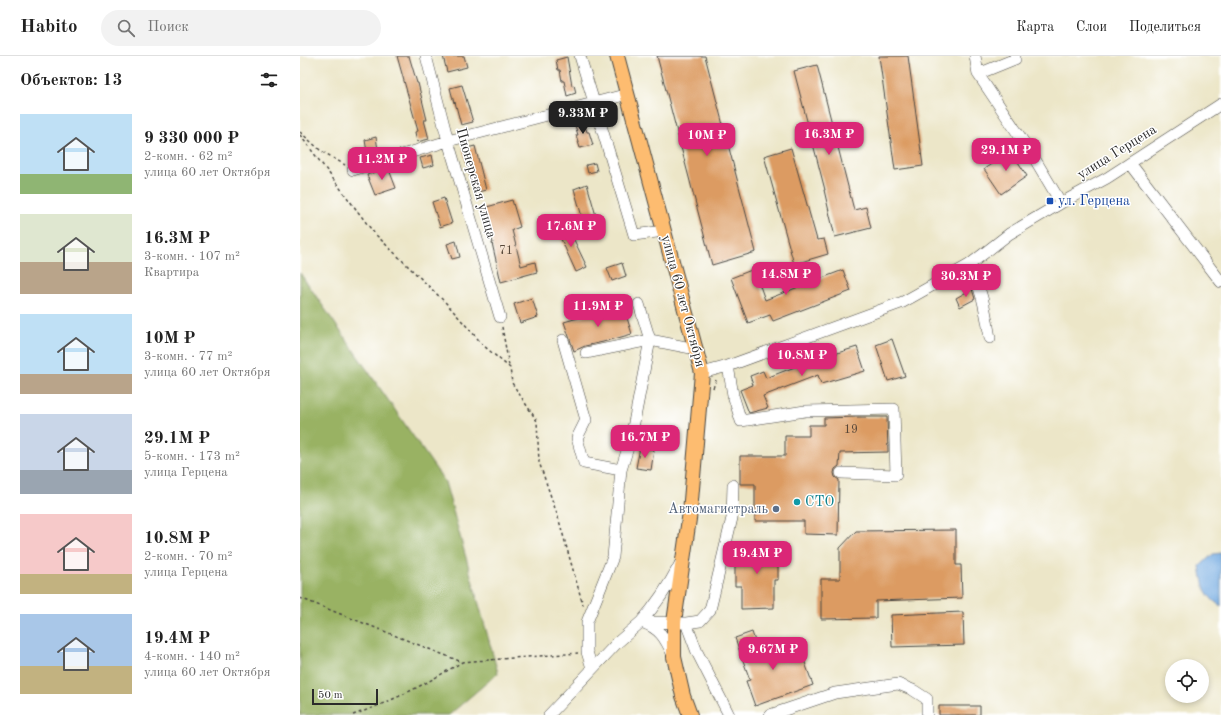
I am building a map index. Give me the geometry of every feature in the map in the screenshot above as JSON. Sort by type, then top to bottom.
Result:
[{"type":"main road","name":"улица 60 лет Октября","points":[[617,56],[702,373],[690,512],[683,558],[680,622],[674,657],[683,696],[690,715]]},
{"type":"street","name":"Пионерская улица","points":[[426,56],[448,141],[500,317]]},
{"type":"street","points":[[580,56],[634,235],[664,231]]},
{"type":"street","points":[[975,56],[978,74],[1034,156],[1061,203]]},
{"type":"street","points":[[978,74],[1015,59],[1015,56]]},
{"type":"street","points":[[353,170],[448,141],[628,94]]},
{"type":"street","name":"улица Герцена","points":[[702,373],[728,370],[903,302],[969,266],[1009,234],[1107,178],[1221,104]]},
{"type":"street","points":[[1130,163],[1221,282]]},
{"type":"street","points":[[969,266],[978,281],[983,296],[990,338]]},
{"type":"street","points":[[592,668],[587,652],[587,622],[613,557],[621,470],[631,438],[650,340],[639,304]]},
{"type":"street","points":[[563,340],[586,420],[577,438],[584,463],[621,470]]},
{"type":"street","points":[[586,354],[650,340],[696,349]]},
{"type":"street","points":[[728,370],[733,395],[741,422],[804,411],[894,409],[896,475],[841,473]]},
{"type":"street","points":[[641,622],[700,621],[710,610],[732,518],[733,485]]},
{"type":"street","points":[[549,715],[592,668],[656,606],[668,588],[683,558]]},
{"type":"street","points":[[641,622],[650,625],[659,631],[667,642],[674,657]]},
{"type":"street","points":[[680,622],[729,715]]},
{"type":"street","points":[[770,715],[835,693],[898,684],[913,690],[927,699],[927,715]]},
{"type":"path","points":[[300,134],[320,150],[353,170]]},
{"type":"path","points":[[300,134],[374,233],[446,302],[484,346],[510,368]]},
{"type":"path","points":[[500,317],[512,383],[537,421],[540,462],[558,517],[587,622]]},
{"type":"path","points":[[712,391],[716,378],[728,370]]},
{"type":"path","points":[[300,598],[462,662],[587,652]]},
{"type":"path","points":[[353,715],[384,704],[438,677],[462,662]]},
{"type":"green space","points":[[300,273],[445,482],[498,673],[449,715],[300,715]]},
{"type":"water","points":[[1221,553],[1221,606],[1211,598],[1205,589],[1200,566],[1213,554]]},
{"type":"building","points":[[397,56],[409,56],[418,83],[427,120],[424,120],[429,139],[417,142],[415,132],[418,131]]},
{"type":"building","points":[[443,56],[464,56],[467,67],[447,72]]},
{"type":"building","points":[[657,56],[705,56],[756,252],[712,265]]},
{"type":"building","points":[[879,56],[908,56],[923,166],[895,170]]},
{"type":"building","points":[[567,57],[572,86],[574,85],[576,93],[567,96],[564,81],[562,81],[556,60]]},
{"type":"building","points":[[817,65],[854,210],[866,207],[871,228],[835,237],[825,190],[794,71]]},
{"type":"building","points":[[462,85],[473,122],[461,125],[450,88]]},
{"type":"building","points":[[583,119],[593,145],[580,148],[574,122]]},
{"type":"building","points":[[376,137],[378,150],[367,152],[365,140]]},
{"type":"building","points":[[475,146],[486,190],[474,193],[463,149]]},
{"type":"building","points":[[791,148],[817,240],[824,239],[828,254],[794,264],[764,156]]},
{"type":"building","points":[[1011,151],[1027,176],[1001,194],[984,169]]},
{"type":"building","points":[[432,155],[434,165],[423,168],[420,158]]},
{"type":"building","points":[[595,163],[597,171],[588,173],[586,165]]},
{"type":"building","points":[[388,167],[396,188],[375,195],[367,175]]},
{"type":"building","points":[[587,184],[600,230],[587,234],[574,189]]},
{"type":"building","points":[[444,198],[452,223],[440,227],[432,202]]},
{"type":"building","points":[[512,200],[520,227],[512,230],[521,266],[535,262],[537,272],[501,282],[493,243],[483,208]]},
{"type":"building","points":[[566,223],[587,267],[576,272],[556,228]]},
{"type":"building","points":[[456,241],[460,257],[452,259],[447,244]]},
{"type":"building","points":[[622,263],[626,276],[612,281],[607,268]]},
{"type":"building","points":[[754,269],[765,300],[843,270],[851,291],[773,321],[770,315],[748,323],[731,278]]},
{"type":"building","points":[[972,289],[975,299],[960,307],[956,298]]},
{"type":"building","points":[[532,298],[538,317],[520,323],[514,304]]},
{"type":"building","points":[[623,305],[632,334],[585,346],[574,351],[564,322]]},
{"type":"building","points":[[892,339],[905,376],[888,381],[876,345]]},
{"type":"building","points":[[857,347],[865,371],[821,384],[818,375],[763,396],[768,408],[749,413],[740,390],[753,385],[750,376],[763,371],[766,378],[808,362]]},
{"type":"building","name":"СТО","points":[[887,417],[888,452],[840,453],[839,466],[835,469],[834,473],[835,477],[839,480],[838,535],[804,534],[804,521],[755,521],[755,484],[740,484],[740,456],[785,456],[785,436],[809,436],[809,425],[824,425],[824,418]]},
{"type":"building","points":[[640,447],[654,450],[651,470],[636,468]]},
{"type":"building","points":[[956,530],[956,565],[961,565],[962,598],[876,601],[876,618],[821,619],[821,579],[840,579],[840,548],[856,531]]},
{"type":"building","points":[[739,543],[778,544],[778,580],[774,580],[774,608],[741,609],[741,586],[735,586],[735,561],[739,561]]},
{"type":"building","points":[[963,612],[964,645],[892,647],[891,615]]},
{"type":"building","points":[[752,632],[761,660],[799,646],[813,685],[755,706],[746,681],[750,680],[735,638]]},
{"type":"building","points":[[939,706],[980,706],[980,715],[939,715]]},
{"type":"place","name":"ул. Герцена","points":[[1050,201]]},
{"type":"place","name":"СТО","points":[[797,502]]},
{"type":"place","name":"Автомагистраль","points":[[776,509]]}]
